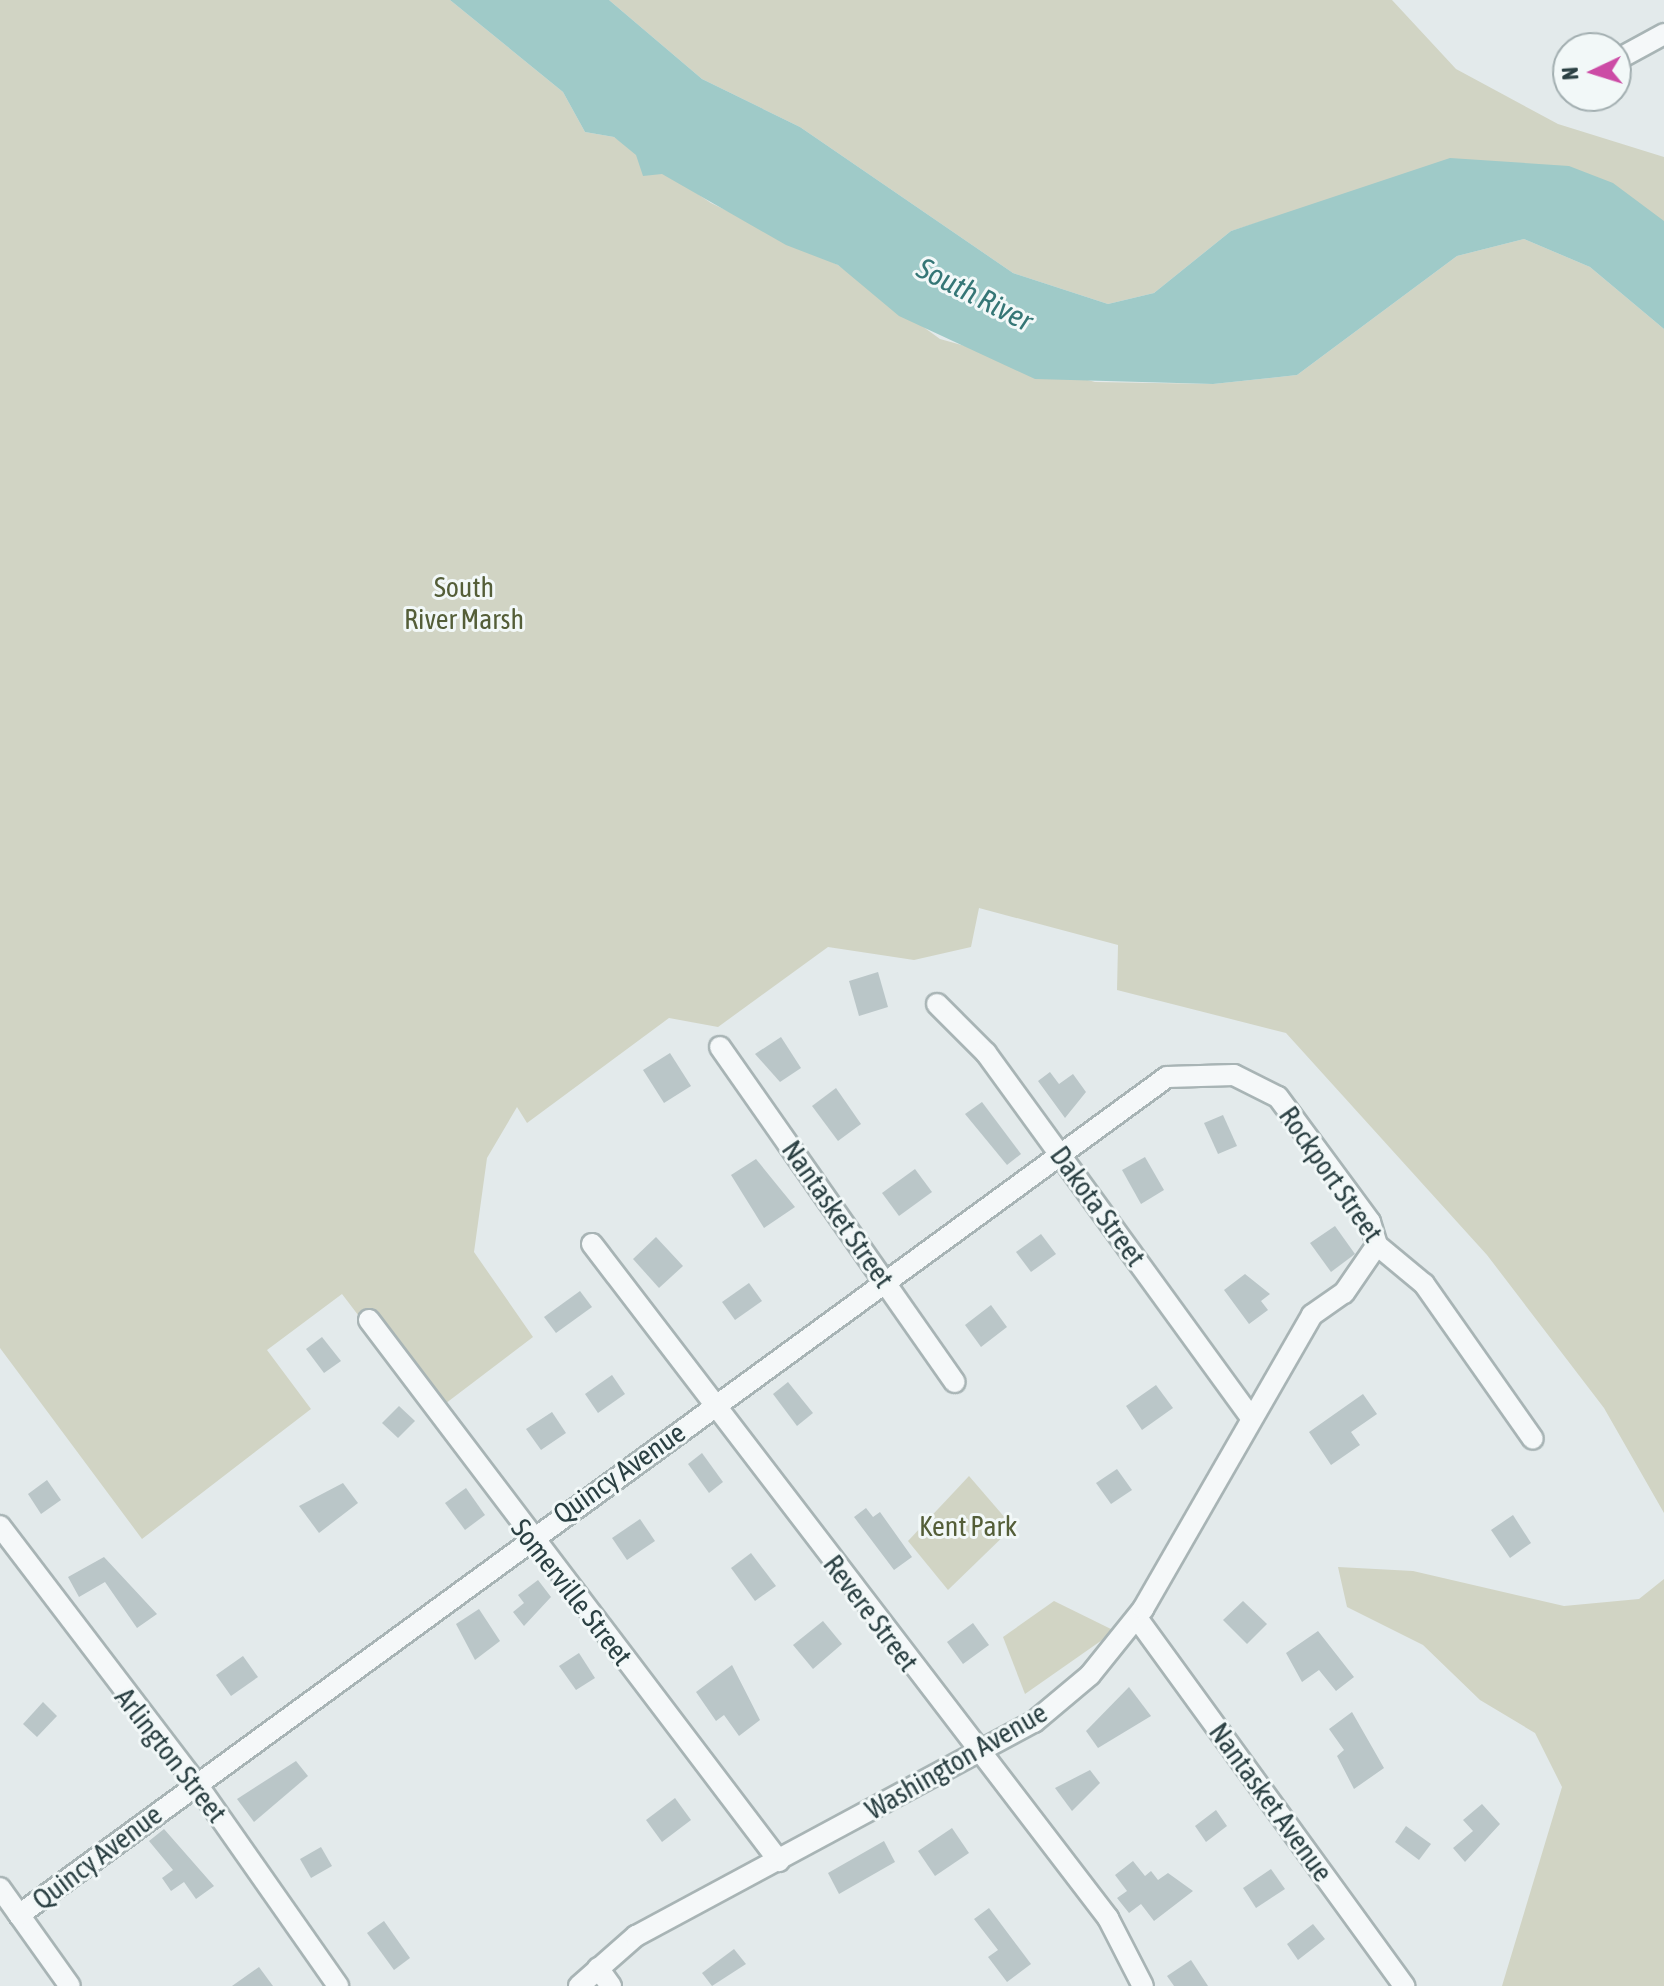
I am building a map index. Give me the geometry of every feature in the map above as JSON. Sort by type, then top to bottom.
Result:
[{"type":"street","points":[[1632,52],[1664,34]]},
{"type":"street","name":"Dakota Street","points":[[937,1004],[986,1053],[1249,1415]]},
{"type":"street","name":"Nantasket Street","points":[[720,1047],[955,1382]]},
{"type":"street","name":"Quincy Avenue","points":[[19,1915],[529,1537],[717,1405],[1167,1077],[1236,1076]]},
{"type":"street","name":"Rockport Street","points":[[1236,1076],[1291,1112],[1370,1222],[1377,1245],[1424,1284],[1533,1439]]},
{"type":"street","name":"Revere Street","points":[[592,1244],[1108,1918],[1143,1986]]},
{"type":"street","name":"Washington Avenue","points":[[579,1986],[636,1936],[978,1752],[1059,1703],[1137,1618],[1249,1415],[1312,1315],[1344,1293],[1377,1245]]},
{"type":"street","name":"Somerville Street","points":[[369,1320],[529,1537],[714,1766],[779,1861]]},
{"type":"street","name":"Arlington Street","points":[[0,1526],[196,1783],[338,1986]]},
{"type":"street","name":"Nantasket Avenue","points":[[1137,1618],[1404,1986]]},
{"type":"street","points":[[0,1888],[70,1986]]},
{"type":"street","points":[[598,1968],[611,1986]]},
{"type":"green space","name":"South River Marsh","points":[[0,0],[450,0],[563,92],[585,132],[614,137],[711,203],[838,265],[940,339],[1095,382],[1213,384],[1297,375],[1457,256],[1524,239],[1590,267],[1664,329],[1664,1513],[1604,1408],[1487,1255],[1286,1033],[1117,990],[1118,945],[979,908],[971,947],[914,960],[828,947],[718,1027],[669,1018],[527,1123],[517,1107],[487,1158],[474,1252],[533,1337],[433,1413],[342,1294],[267,1350],[311,1409],[142,1539],[0,1348]]},
{"type":"green space","points":[[609,0],[1392,0],[1456,69],[1558,124],[1664,157],[1664,221],[1281,215],[1231,231],[1154,293],[1108,304],[1013,273],[800,127],[702,79]]},
{"type":"green space","name":"Kent Park","points":[[969,1476],[1013,1527],[948,1590],[908,1541]]},
{"type":"green space","points":[[1338,1567],[1413,1571],[1564,1606],[1639,1599],[1664,1579],[1664,1986],[1502,1986],[1562,1787],[1535,1733],[1480,1700],[1423,1645],[1347,1607]]},
{"type":"green space","name":"Kent Park","points":[[1054,1601],[1115,1631],[1025,1694],[1003,1637]]},
{"type":"water","name":"South River","points":[[450,0],[609,0],[702,79],[800,127],[1013,273],[1108,304],[1154,293],[1231,231],[1450,158],[1569,166],[1613,183],[1664,221],[1664,329],[1590,267],[1524,239],[1457,256],[1297,375],[1213,384],[1035,379],[899,316],[838,265],[786,245],[662,174],[643,176],[636,155],[614,137],[585,132],[563,92]]},
{"type":"building","points":[[878,972],[888,1007],[859,1016],[849,981]]},
{"type":"building","points":[[781,1037],[801,1068],[780,1082],[755,1054]]},
{"type":"building","points":[[670,1053],[691,1086],[664,1103],[643,1070]]},
{"type":"building","points":[[1050,1072],[1059,1084],[1073,1074],[1086,1092],[1065,1118],[1038,1081]]},
{"type":"building","points":[[836,1088],[861,1124],[838,1141],[812,1106]]},
{"type":"building","points":[[982,1102],[1021,1154],[1007,1165],[965,1114]]},
{"type":"building","points":[[1223,1115],[1237,1146],[1218,1154],[1204,1123]]},
{"type":"building","points":[[1145,1157],[1164,1190],[1141,1204],[1122,1170]]},
{"type":"building","points":[[756,1159],[795,1207],[764,1228],[731,1175]]},
{"type":"building","points":[[915,1169],[932,1192],[899,1216],[882,1193]]},
{"type":"building","points":[[1335,1226],[1355,1254],[1331,1272],[1310,1243]]},
{"type":"building","points":[[1041,1234],[1056,1254],[1031,1272],[1016,1252]]},
{"type":"building","points":[[656,1237],[683,1266],[659,1288],[633,1259]]},
{"type":"building","points":[[1245,1274],[1270,1294],[1261,1301],[1268,1310],[1249,1324],[1224,1290]]},
{"type":"building","points":[[749,1283],[762,1301],[735,1320],[722,1302]]},
{"type":"building","points":[[580,1291],[592,1307],[556,1333],[544,1317]]},
{"type":"building","points":[[991,1305],[1007,1327],[981,1347],[965,1325]]},
{"type":"building","points":[[322,1337],[341,1361],[324,1373],[306,1349]]},
{"type":"building","points":[[612,1375],[625,1394],[598,1413],[585,1394]]},
{"type":"building","points":[[788,1382],[813,1413],[797,1426],[773,1394]]},
{"type":"building","points":[[1156,1385],[1173,1408],[1142,1430],[1126,1406]]},
{"type":"building","points":[[1363,1394],[1377,1414],[1351,1432],[1360,1445],[1331,1465],[1309,1432]]},
{"type":"building","points":[[399,1406],[415,1421],[398,1438],[382,1423]]},
{"type":"building","points":[[552,1412],[566,1433],[541,1450],[526,1429]]},
{"type":"building","points":[[702,1453],[723,1482],[709,1493],[688,1464]]},
{"type":"building","points":[[1117,1469],[1132,1490],[1111,1504],[1096,1483]]},
{"type":"building","points":[[47,1480],[61,1500],[41,1514],[28,1494]]},
{"type":"building","points":[[343,1483],[358,1503],[319,1533],[299,1506]]},
{"type":"building","points":[[466,1488],[485,1515],[465,1530],[445,1503]]},
{"type":"building","points":[[866,1508],[873,1517],[880,1512],[912,1557],[894,1570],[854,1517]]},
{"type":"building","points":[[1513,1515],[1531,1543],[1510,1558],[1491,1530]]},
{"type":"building","points":[[640,1519],[655,1541],[627,1560],[612,1538]]},
{"type":"building","points":[[751,1553],[776,1586],[755,1601],[731,1568]]},
{"type":"building","points":[[104,1557],[157,1614],[137,1628],[105,1582],[79,1597],[68,1577]]},
{"type":"building","points":[[538,1580],[551,1597],[524,1626],[513,1612],[524,1603],[518,1595]]},
{"type":"building","points":[[1243,1601],[1267,1624],[1247,1644],[1223,1620]]},
{"type":"building","points":[[479,1609],[500,1641],[475,1660],[456,1624]]},
{"type":"building","points":[[823,1621],[842,1644],[813,1669],[793,1645]]},
{"type":"building","points":[[973,1623],[989,1645],[963,1664],[947,1642]]},
{"type":"building","points":[[1318,1631],[1354,1677],[1336,1691],[1319,1670],[1302,1682],[1286,1653]]},
{"type":"building","points":[[579,1653],[595,1678],[576,1690],[559,1666]]},
{"type":"building","points":[[243,1656],[258,1677],[231,1696],[216,1675]]},
{"type":"building","points":[[732,1665],[760,1720],[739,1736],[724,1715],[716,1721],[696,1692]]},
{"type":"building","points":[[1129,1687],[1151,1716],[1098,1748],[1086,1731]]},
{"type":"building","points":[[43,1702],[57,1716],[37,1737],[23,1724]]},
{"type":"building","points":[[1352,1712],[1384,1768],[1354,1789],[1337,1756],[1344,1750],[1329,1729]]},
{"type":"building","points":[[296,1761],[308,1776],[254,1822],[237,1799]]},
{"type":"building","points":[[1090,1770],[1100,1783],[1072,1811],[1055,1788]]},
{"type":"building","points":[[675,1798],[691,1820],[662,1842],[646,1820]]},
{"type":"building","points":[[1482,1804],[1500,1824],[1465,1862],[1453,1848],[1473,1831],[1463,1820]]},
{"type":"building","points":[[1216,1810],[1227,1826],[1206,1842],[1195,1826]]},
{"type":"building","points":[[1406,1826],[1431,1844],[1419,1860],[1395,1842]]},
{"type":"building","points":[[952,1828],[969,1853],[935,1876],[918,1851]]},
{"type":"building","points":[[164,1829],[214,1886],[196,1899],[184,1882],[171,1891],[162,1878],[173,1870],[149,1841]]},
{"type":"building","points":[[884,1841],[895,1862],[839,1894],[828,1873]]},
{"type":"building","points":[[321,1847],[332,1866],[311,1878],[300,1859]]},
{"type":"building","points":[[1133,1861],[1145,1876],[1151,1871],[1158,1880],[1168,1873],[1193,1891],[1154,1921],[1141,1904],[1129,1913],[1117,1898],[1127,1891],[1115,1875]]},
{"type":"building","points":[[1271,1869],[1285,1889],[1256,1908],[1243,1888]]},
{"type":"building","points":[[989,1908],[1031,1964],[1007,1982],[988,1957],[998,1950],[974,1919]]},
{"type":"building","points":[[384,1921],[410,1958],[394,1970],[367,1933]]},
{"type":"building","points":[[1313,1924],[1325,1939],[1298,1960],[1287,1944]]},
{"type":"building","points":[[734,1949],[746,1964],[712,1986],[702,1973]]},
{"type":"building","points":[[1191,1960],[1208,1986],[1174,1986],[1167,1976]]},
{"type":"building","points":[[259,1967],[273,1986],[232,1986]]}]
